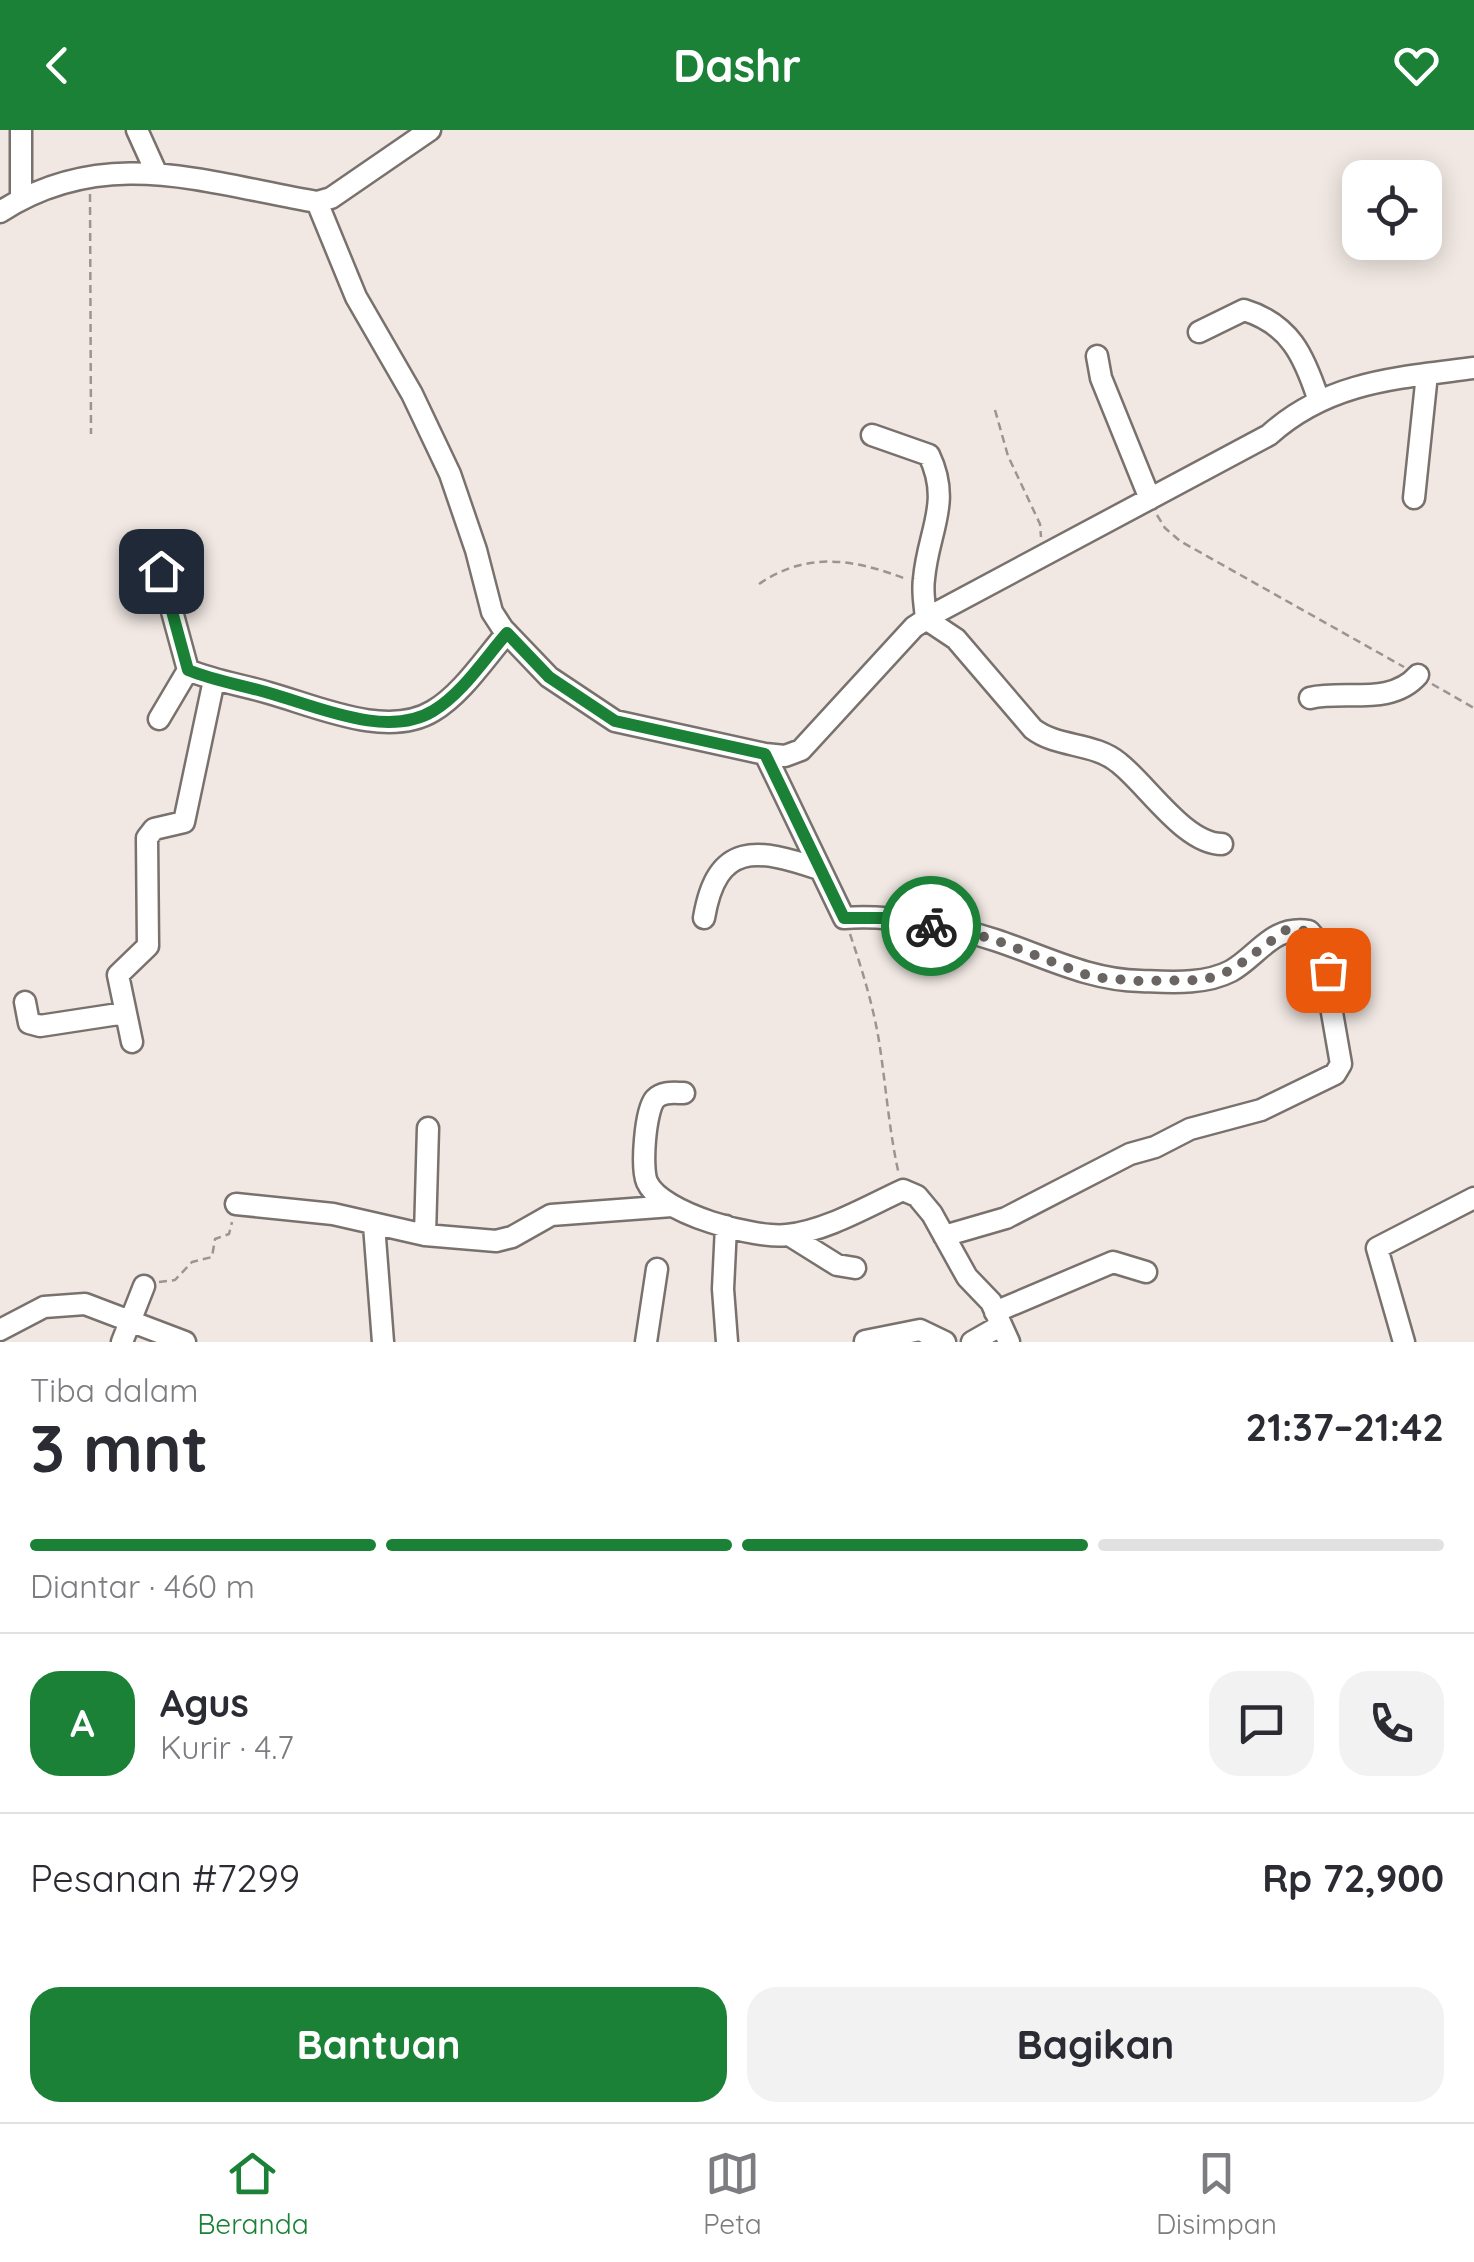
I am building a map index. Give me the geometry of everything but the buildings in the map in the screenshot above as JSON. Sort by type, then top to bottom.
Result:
[{"type":"street","points":[[20,130],[21,198]]},
{"type":"street","points":[[137,130],[156,172]]},
{"type":"street","points":[[0,212],[21,198],[90,177],[156,172],[317,202],[331,198],[430,130]]},
{"type":"street","points":[[317,202],[356,298],[412,394],[450,474],[492,612],[507,633],[549,677],[615,721],[765,754],[785,756],[801,750],[914,627],[926,619],[1269,435],[1318,398],[1474,368]]},
{"type":"street","points":[[1199,332],[1244,310],[1261,315],[1286,331],[1304,356],[1318,398]]},
{"type":"street","points":[[1097,356],[1101,378],[1150,499]]},
{"type":"street","points":[[1414,498],[1428,374]]},
{"type":"street","points":[[872,435],[929,454],[933,464],[940,511],[928,555],[926,619]]},
{"type":"street","points":[[159,719],[188,670],[161,571]]},
{"type":"street","points":[[926,619],[956,639],[1043,737],[1081,744],[1117,761],[1199,838],[1222,844]]},
{"type":"street","points":[[188,670],[347,715],[388,722],[416,720],[436,710],[507,633]]},
{"type":"street","points":[[1310,698],[1327,694],[1368,696],[1408,686],[1418,675]]},
{"type":"street","points":[[132,1042],[118,975],[148,946],[148,838],[154,828],[184,822],[214,680]]},
{"type":"street","points":[[765,754],[844,918],[885,918],[990,938],[1092,977],[1139,981],[1204,980],[1232,970],[1286,930],[1309,931],[1320,944],[1341,1064],[1335,1074],[1279,1103],[1190,1129],[1155,1147],[1130,1154],[1006,1218],[944,1236]]},
{"type":"street","points":[[704,918],[715,879],[728,861],[760,854],[818,869]]},
{"type":"street","points":[[24,1002],[30,1023],[40,1026],[125,1014]]},
{"type":"street","points":[[684,1093],[666,1092],[654,1100],[644,1146],[646,1180],[672,1206],[750,1234],[789,1235],[902,1190],[917,1196],[967,1277],[991,1302],[1001,1327]]},
{"type":"street","points":[[426,1235],[428,1128]]},
{"type":"street","points":[[1404,1342],[1377,1248],[1474,1198]]},
{"type":"street","points":[[236,1204],[333,1214],[426,1235],[496,1242],[551,1216],[672,1206]]},
{"type":"street","points":[[374,1225],[383,1342]]},
{"type":"street","points":[[726,1226],[723,1288],[727,1342]]},
{"type":"street","points":[[789,1235],[837,1265],[855,1268]]},
{"type":"street","points":[[972,1342],[1112,1262],[1146,1272]]},
{"type":"street","points":[[646,1342],[657,1269]]},
{"type":"street","points":[[122,1342],[144,1286]]},
{"type":"street","points":[[0,1330],[44,1307],[85,1304],[186,1342]]},
{"type":"street","points":[[865,1341],[920,1330],[945,1342]]},
{"type":"path","points":[[90,177],[91,434]]},
{"type":"path","points":[[996,410],[1008,456],[1040,524],[1044,554]]},
{"type":"path","points":[[1150,499],[1164,528],[1180,541],[1474,708]]},
{"type":"path","points":[[759,584],[794,564],[842,562],[896,575],[924,591]]},
{"type":"path","points":[[844,918],[866,982],[879,1041],[888,1125],[902,1190]]},
{"type":"path","points":[[144,1286],[152,1281],[176,1280],[192,1262],[212,1256],[215,1239],[229,1234],[236,1204]]},
{"type":"way so far","points":[[931,926],[990,938],[1092,977],[1139,981],[1204,980],[1232,970],[1260,946],[1286,930],[1297,929],[1309,931],[1320,944],[1328,970]]},
{"type":"route","points":[[161,571],[188,670],[347,715],[388,722],[416,720],[436,710],[507,633],[549,677],[615,721],[765,754],[844,918],[885,918],[931,926]]}]
